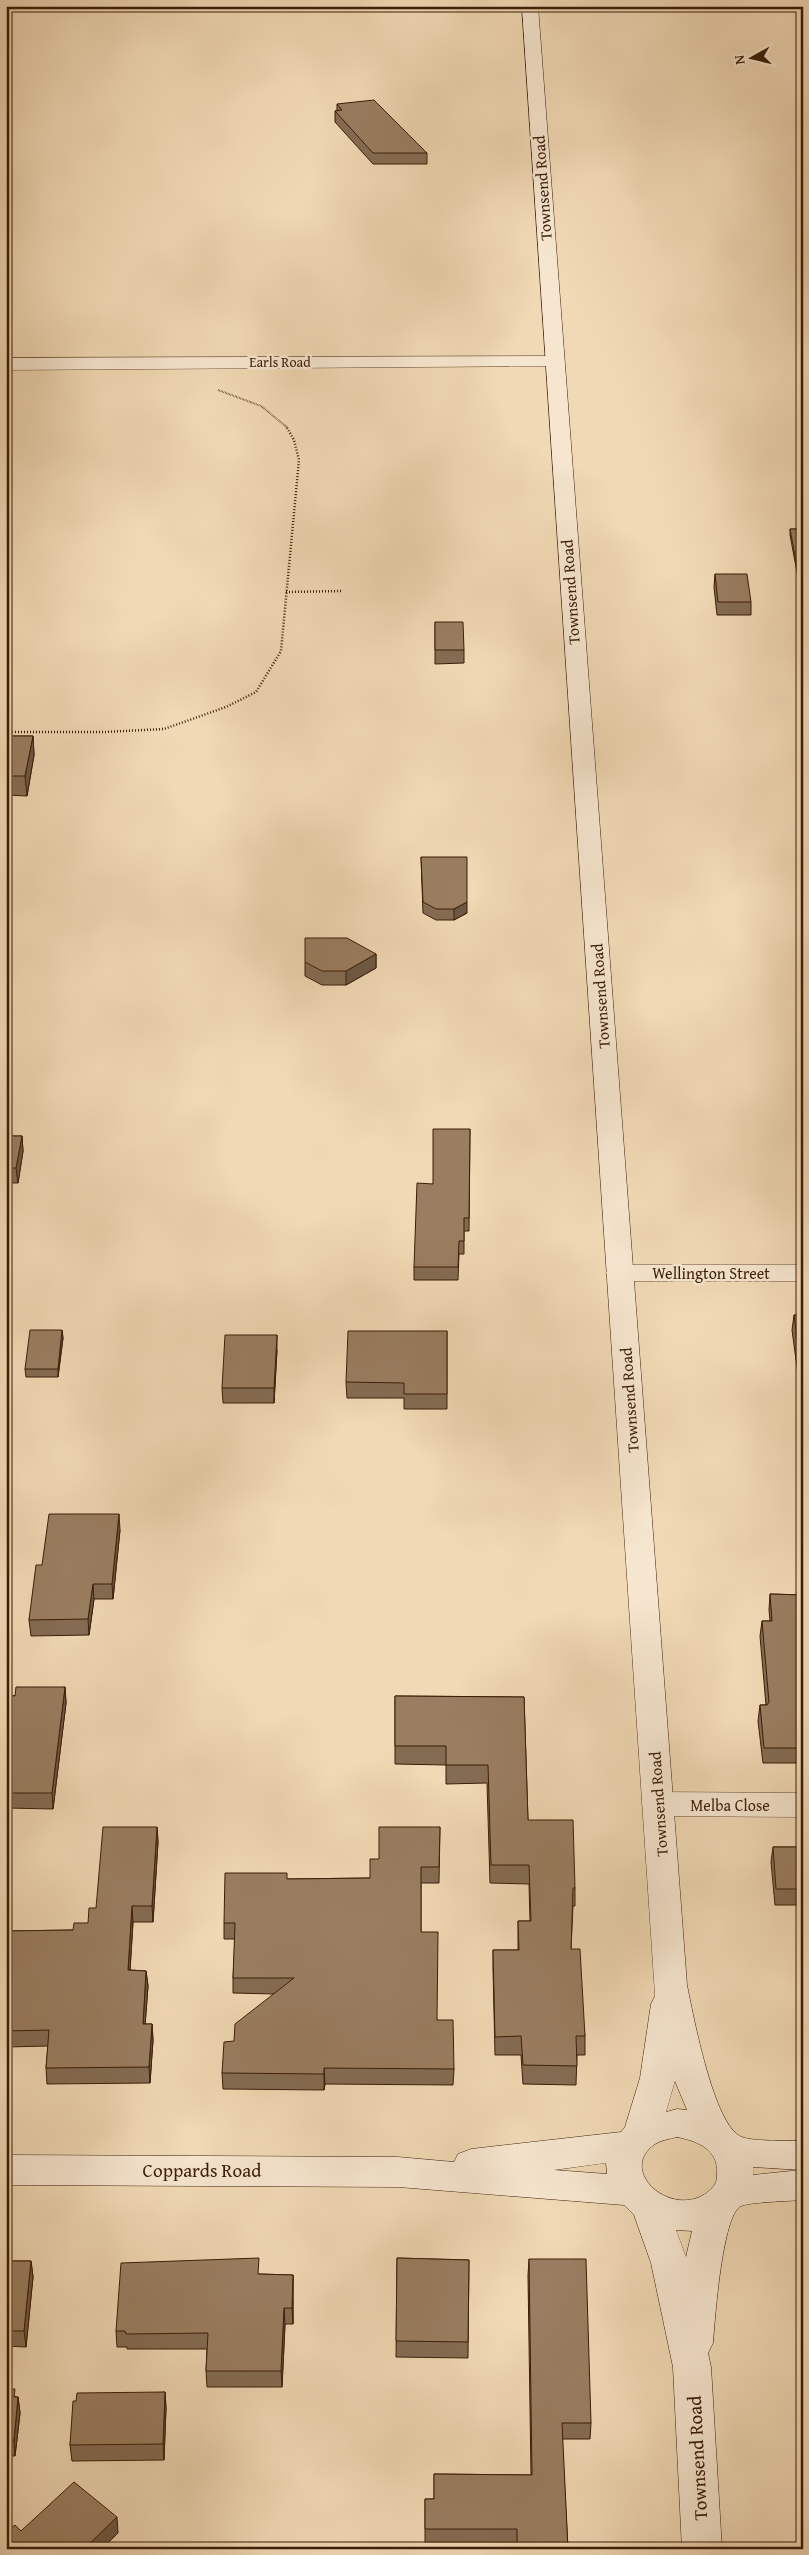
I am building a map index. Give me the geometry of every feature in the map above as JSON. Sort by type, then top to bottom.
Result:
[{"type":"street","name":"Townsend Road","points":[[530,6],[553,362],[670,1985],[688,2070],[722,2142]]},
{"type":"street","name":"Earls Road","points":[[6,364],[553,362]]},
{"type":"street","name":"Wellington Street","points":[[620,1273],[803,1273]]},
{"type":"street","name":"Melba Close","points":[[658,1804],[803,1805]]},
{"type":"street","name":"Townsend Road","points":[[635,2139],[658,2078],[670,1985]]},
{"type":"street","points":[[803,2156],[722,2142],[697,2126],[677,2123],[658,2125],[635,2139],[623,2159],[623,2175],[640,2199],[665,2214],[683,2216],[700,2214],[723,2199],[803,2185]]},
{"type":"street","name":"Coppards Road","points":[[398,2172],[550,2156],[635,2139]]},
{"type":"street","points":[[722,2142],[736,2164],[736,2178],[723,2199]]},
{"type":"street","name":"Coppards Road","points":[[6,2170],[398,2172],[640,2199]]},
{"type":"street","name":"Townsend Road","points":[[640,2199],[670,2263],[692,2367],[702,2549]]},
{"type":"street","name":"Townsend Road","points":[[692,2367],[702,2271],[723,2199]]},
{"type":"path","points":[[6,732],[104,732],[164,729],[226,708],[256,692],[281,651],[299,460],[292,436],[278,418],[255,402],[216,389]]},
{"type":"path","points":[[286,592],[343,591]]},
{"type":"building","points":[[374,100],[427,153],[373,153],[335,111],[342,110],[337,104]]},
{"type":"building","points":[[790,529],[803,529],[803,577],[799,577]]},
{"type":"building","points":[[715,574],[747,574],[751,602],[718,602]]},
{"type":"building","points":[[435,622],[463,622],[464,650],[435,650]]},
{"type":"building","points":[[6,736],[33,736],[25,776],[6,776]]},
{"type":"building","points":[[421,857],[467,857],[467,902],[454,909],[436,909],[423,902]]},
{"type":"building","points":[[305,938],[347,938],[376,954],[346,971],[322,971],[305,962]]},
{"type":"building","points":[[433,1129],[470,1129],[469,1218],[464,1218],[464,1241],[459,1241],[458,1267],[414,1267],[417,1183],[433,1184]]},
{"type":"building","points":[[6,1136],[22,1136],[16,1168],[6,1168]]},
{"type":"building","points":[[794,1315],[803,1315],[803,1387]]},
{"type":"building","points":[[30,1330],[62,1330],[58,1369],[25,1369]]},
{"type":"building","points":[[348,1331],[447,1331],[447,1394],[404,1394],[404,1383],[346,1382]]},
{"type":"building","points":[[225,1335],[277,1335],[274,1388],[222,1388]]},
{"type":"building","points":[[49,1514],[119,1514],[112,1584],[93,1584],[88,1619],[29,1620],[36,1565],[42,1565]]},
{"type":"building","points":[[770,1594],[803,1595],[803,1748],[764,1748],[760,1705],[767,1705],[769,1702],[762,1621],[772,1621]]},
{"type":"building","points":[[16,1687],[65,1687],[52,1793],[6,1793],[6,1695],[15,1696]]},
{"type":"building","points":[[395,1696],[524,1697],[528,1820],[573,1820],[575,1888],[573,1888],[571,1949],[580,1949],[585,2036],[576,2036],[577,2066],[523,2065],[521,2036],[495,2037],[493,1950],[519,1950],[518,1921],[531,1921],[529,1865],[491,1865],[488,1765],[446,1765],[446,1746],[395,1746]]},
{"type":"building","points":[[103,1827],[157,1827],[152,1906],[132,1906],[128,1970],[146,1971],[143,2024],[152,2024],[149,2067],[46,2068],[49,2030],[6,2031],[6,1931],[73,1930],[74,1923],[88,1923],[89,1908],[96,1908]]},
{"type":"building","points":[[379,1827],[440,1827],[439,1867],[421,1867],[421,1932],[438,1932],[437,2020],[453,2020],[454,2069],[324,2068],[324,2074],[222,2073],[224,2042],[234,2041],[235,2024],[294,1978],[233,1978],[235,1923],[224,1923],[225,1873],[287,1873],[287,1879],[370,1878],[370,1859],[379,1859]]},
{"type":"building","points":[[773,1847],[803,1847],[803,1889],[776,1889]]},
{"type":"building","points":[[259,2258],[258,2274],[293,2275],[292,2308],[284,2308],[281,2371],[206,2371],[208,2333],[126,2334],[125,2331],[116,2331],[121,2263]]},
{"type":"building","points":[[397,2258],[469,2260],[468,2342],[396,2341]]},
{"type":"building","points":[[529,2259],[586,2259],[591,2423],[562,2423],[568,2549],[517,2549],[517,2529],[425,2529],[425,2499],[434,2499],[434,2474],[532,2475]]},
{"type":"building","points":[[6,2261],[31,2261],[24,2331],[6,2331]]},
{"type":"building","points":[[6,2389],[15,2389],[14,2397],[18,2397],[14,2440],[6,2440]]},
{"type":"building","points":[[165,2392],[163,2444],[70,2445],[73,2401],[76,2401],[77,2393]]},
{"type":"building","points":[[74,2482],[117,2517],[84,2549],[6,2549],[6,2532],[15,2525],[21,2531]]}]
